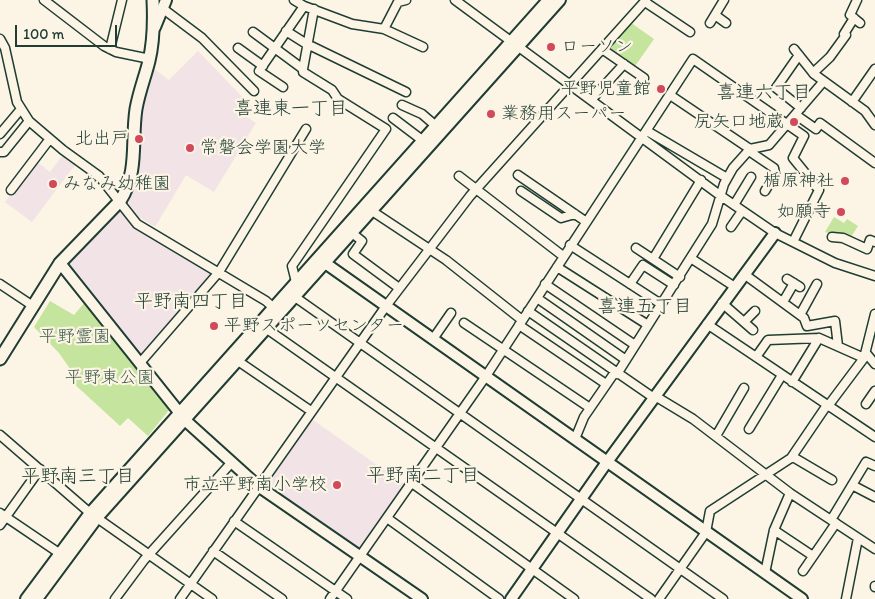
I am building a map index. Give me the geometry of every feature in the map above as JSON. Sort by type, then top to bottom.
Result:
[{"type":"main road","points":[[0,359],[60,263],[120,201],[127,189],[132,175],[136,108],[150,59],[154,28],[153,0]]},
{"type":"street","points":[[44,0],[110,49],[150,59]]},
{"type":"street","points":[[110,49],[122,0]]},
{"type":"street","points":[[294,0],[304,6],[352,24],[384,29],[423,47]]},
{"type":"street","points":[[384,29],[398,2],[406,0]]},
{"type":"street","points":[[182,418],[267,329],[296,282],[379,196],[515,43],[548,0]]},
{"type":"street","points":[[26,599],[59,553],[277,311],[295,297],[372,210],[379,196],[422,140],[515,43],[560,0]]},
{"type":"street","points":[[710,23],[724,0]]},
{"type":"street","points":[[813,73],[830,57],[845,34],[857,21],[850,15],[857,0]]},
{"type":"street","points":[[456,1],[592,99],[645,134],[727,178]]},
{"type":"street","points":[[180,599],[386,306],[430,249],[476,190],[645,1],[690,32]]},
{"type":"street","points":[[154,28],[164,4],[202,38],[254,91]]},
{"type":"street","points":[[282,87],[259,72],[304,6]]},
{"type":"street","points":[[303,69],[314,9]]},
{"type":"street","points":[[715,15],[726,23]]},
{"type":"street","points":[[286,31],[406,92]]},
{"type":"street","points":[[253,32],[303,69],[303,72],[332,90],[338,98],[386,129],[292,266],[296,282]]},
{"type":"street","points":[[0,39],[5,48],[14,93],[21,109],[49,140],[99,176],[137,224],[218,272],[277,311]]},
{"type":"street","points":[[238,48],[263,66]]},
{"type":"street","points":[[602,49],[644,78]]},
{"type":"street","points":[[801,108],[776,88],[796,52],[813,73],[864,111],[875,125]]},
{"type":"street","points":[[330,599],[486,376],[692,59],[772,112],[804,136],[793,158],[819,190],[793,242]]},
{"type":"street","points":[[592,99],[624,64]]},
{"type":"street","points":[[852,102],[875,71]]},
{"type":"street","points":[[575,439],[590,408],[606,384],[626,360],[692,259],[712,224],[727,178],[740,158],[750,150],[769,145],[796,116],[823,82]]},
{"type":"street","points":[[670,95],[774,168],[775,174],[764,191]]},
{"type":"street","points":[[402,105],[422,114],[436,126]]},
{"type":"street","points":[[0,134],[21,109]]},
{"type":"street","points":[[796,116],[816,129],[820,122],[875,163]]},
{"type":"street","points":[[393,118],[422,140]]},
{"type":"street","points":[[0,152],[4,152],[29,120]]},
{"type":"street","points":[[140,363],[218,272],[306,129]]},
{"type":"street","points":[[645,134],[721,196],[775,233],[835,263],[875,276]]},
{"type":"street","points":[[11,190],[49,140]]},
{"type":"street","points":[[518,175],[586,222]]},
{"type":"street","points":[[459,176],[563,256]]},
{"type":"street","points":[[734,205],[751,177]]},
{"type":"street","points":[[654,259],[701,180]]},
{"type":"street","points":[[521,191],[561,218],[574,214]]},
{"type":"street","points":[[372,210],[430,249],[521,323],[606,384]]},
{"type":"street","points":[[731,227],[742,210]]},
{"type":"street","points":[[352,233],[362,241],[353,254],[400,288]]},
{"type":"street","points":[[511,599],[607,462],[775,233]]},
{"type":"street","points":[[832,237],[843,238],[867,249],[870,240],[875,242]]},
{"type":"street","points":[[570,245],[661,304]]},
{"type":"street","points":[[636,248],[680,276]]},
{"type":"street","points":[[692,259],[735,287]]},
{"type":"street","points":[[60,263],[182,418],[258,486],[422,599]]},
{"type":"street","points":[[325,263],[765,573],[795,597]]},
{"type":"street","points":[[630,284],[643,265],[674,285]]},
{"type":"street","points":[[557,267],[648,325]]},
{"type":"street","points":[[744,274],[804,318],[807,326],[835,321],[838,346]]},
{"type":"street","points":[[783,302],[794,283]]},
{"type":"street","points":[[0,284],[33,306]]},
{"type":"street","points":[[545,284],[635,345]]},
{"type":"street","points":[[800,315],[817,284]]},
{"type":"street","points":[[295,297],[722,599]]},
{"type":"street","points":[[537,298],[626,360]]},
{"type":"street","points":[[722,303],[753,330]]},
{"type":"street","points":[[528,311],[614,369],[616,373],[693,419],[790,493],[875,549]]},
{"type":"street","points":[[744,322],[755,311]]},
{"type":"street","points":[[433,339],[452,313]]},
{"type":"street","points":[[659,599],[706,532],[710,511],[767,476],[793,456],[865,355],[875,314]]},
{"type":"street","points":[[464,323],[590,408]]},
{"type":"street","points":[[707,324],[875,437]]},
{"type":"street","points":[[267,329],[651,599]]},
{"type":"street","points":[[756,357],[768,340],[819,338],[865,355],[875,364]]},
{"type":"street","points":[[792,382],[819,338]]},
{"type":"street","points":[[238,361],[311,411]]},
{"type":"street","points":[[749,429],[782,375]]},
{"type":"street","points":[[716,436],[744,388]]},
{"type":"street","points":[[866,404],[875,391]]},
{"type":"street","points":[[0,435],[93,516],[212,599]]},
{"type":"street","points":[[793,456],[832,480]]},
{"type":"street","points":[[114,599],[149,555],[232,462]]},
{"type":"street","points":[[803,571],[834,522],[852,485],[866,462],[875,466]]},
{"type":"street","points":[[0,525],[3,515],[40,469]]},
{"type":"street","points":[[412,483],[574,599]]},
{"type":"street","points":[[852,485],[875,497]]},
{"type":"street","points":[[765,573],[774,530],[790,493]]},
{"type":"street","points":[[3,515],[59,553]]},
{"type":"street","points":[[38,599],[93,516]]},
{"type":"street","points":[[387,518],[499,599]]},
{"type":"street","points":[[234,521],[347,599]]},
{"type":"street","points":[[774,530],[813,556]]},
{"type":"street","points":[[846,599],[858,538]]},
{"type":"street","points":[[213,550],[282,599]]},
{"type":"shaded area","name":"常磐会学園大学","points":[[198,51],[254,109],[246,116],[256,123],[214,192],[186,175],[155,227],[139,217],[128,203],[139,173],[140,112],[153,68],[169,80]]},
{"type":"shaded area","points":[[62,156],[75,165],[32,222],[5,202],[36,161],[50,172]]},
{"type":"shaded area","points":[[118,210],[128,221],[213,274],[142,355],[138,354],[66,264]]},
{"type":"shaded area","name":"市立平野南小学校","points":[[309,420],[313,420],[404,484],[404,488],[360,550],[269,486],[267,480]]},
{"type":"green space","points":[[630,22],[654,39],[633,69],[605,49]]},
{"type":"green space","points":[[834,217],[844,223],[847,219],[858,226],[849,240],[825,232]]},
{"type":"green space","name":"平野東公園","points":[[50,301],[74,315],[85,302],[107,327],[169,410],[148,436],[128,418],[120,426],[71,381],[75,376],[59,353],[34,327]]},
{"type":"place","name":"ローソン","points":[[551,47]]},
{"type":"place","name":"平野児童館","points":[[661,89]]},
{"type":"place","name":"業務用スーパー","points":[[491,114]]},
{"type":"place","name":"尻矢口地蔵","points":[[794,122]]},
{"type":"place","name":"北出戸","points":[[139,139]]},
{"type":"place","name":"常磐会学園大学","points":[[190,148]]},
{"type":"place","name":"楯原神社","points":[[845,181]]},
{"type":"place","name":"みなみ幼稚園","points":[[53,184]]},
{"type":"place","name":"如願寺","points":[[841,212]]},
{"type":"place","name":"平野スポーツセンター","points":[[214,326]]},
{"type":"place","name":"市立平野南小学校","points":[[337,485]]},
{"type":"district","name":"喜連六丁目","points":[[764,93]]},
{"type":"district","name":"喜連東一丁目","points":[[291,109]]},
{"type":"district","name":"平野南四丁目","points":[[191,302]]},
{"type":"district","name":"喜連五丁目","points":[[645,307]]},
{"type":"district","name":"平野南二丁目","points":[[423,476]]},
{"type":"district","name":"平野南三丁目","points":[[78,477]]},
{"type":"park label","name":"平野霊園","points":[[75,337]]}]
